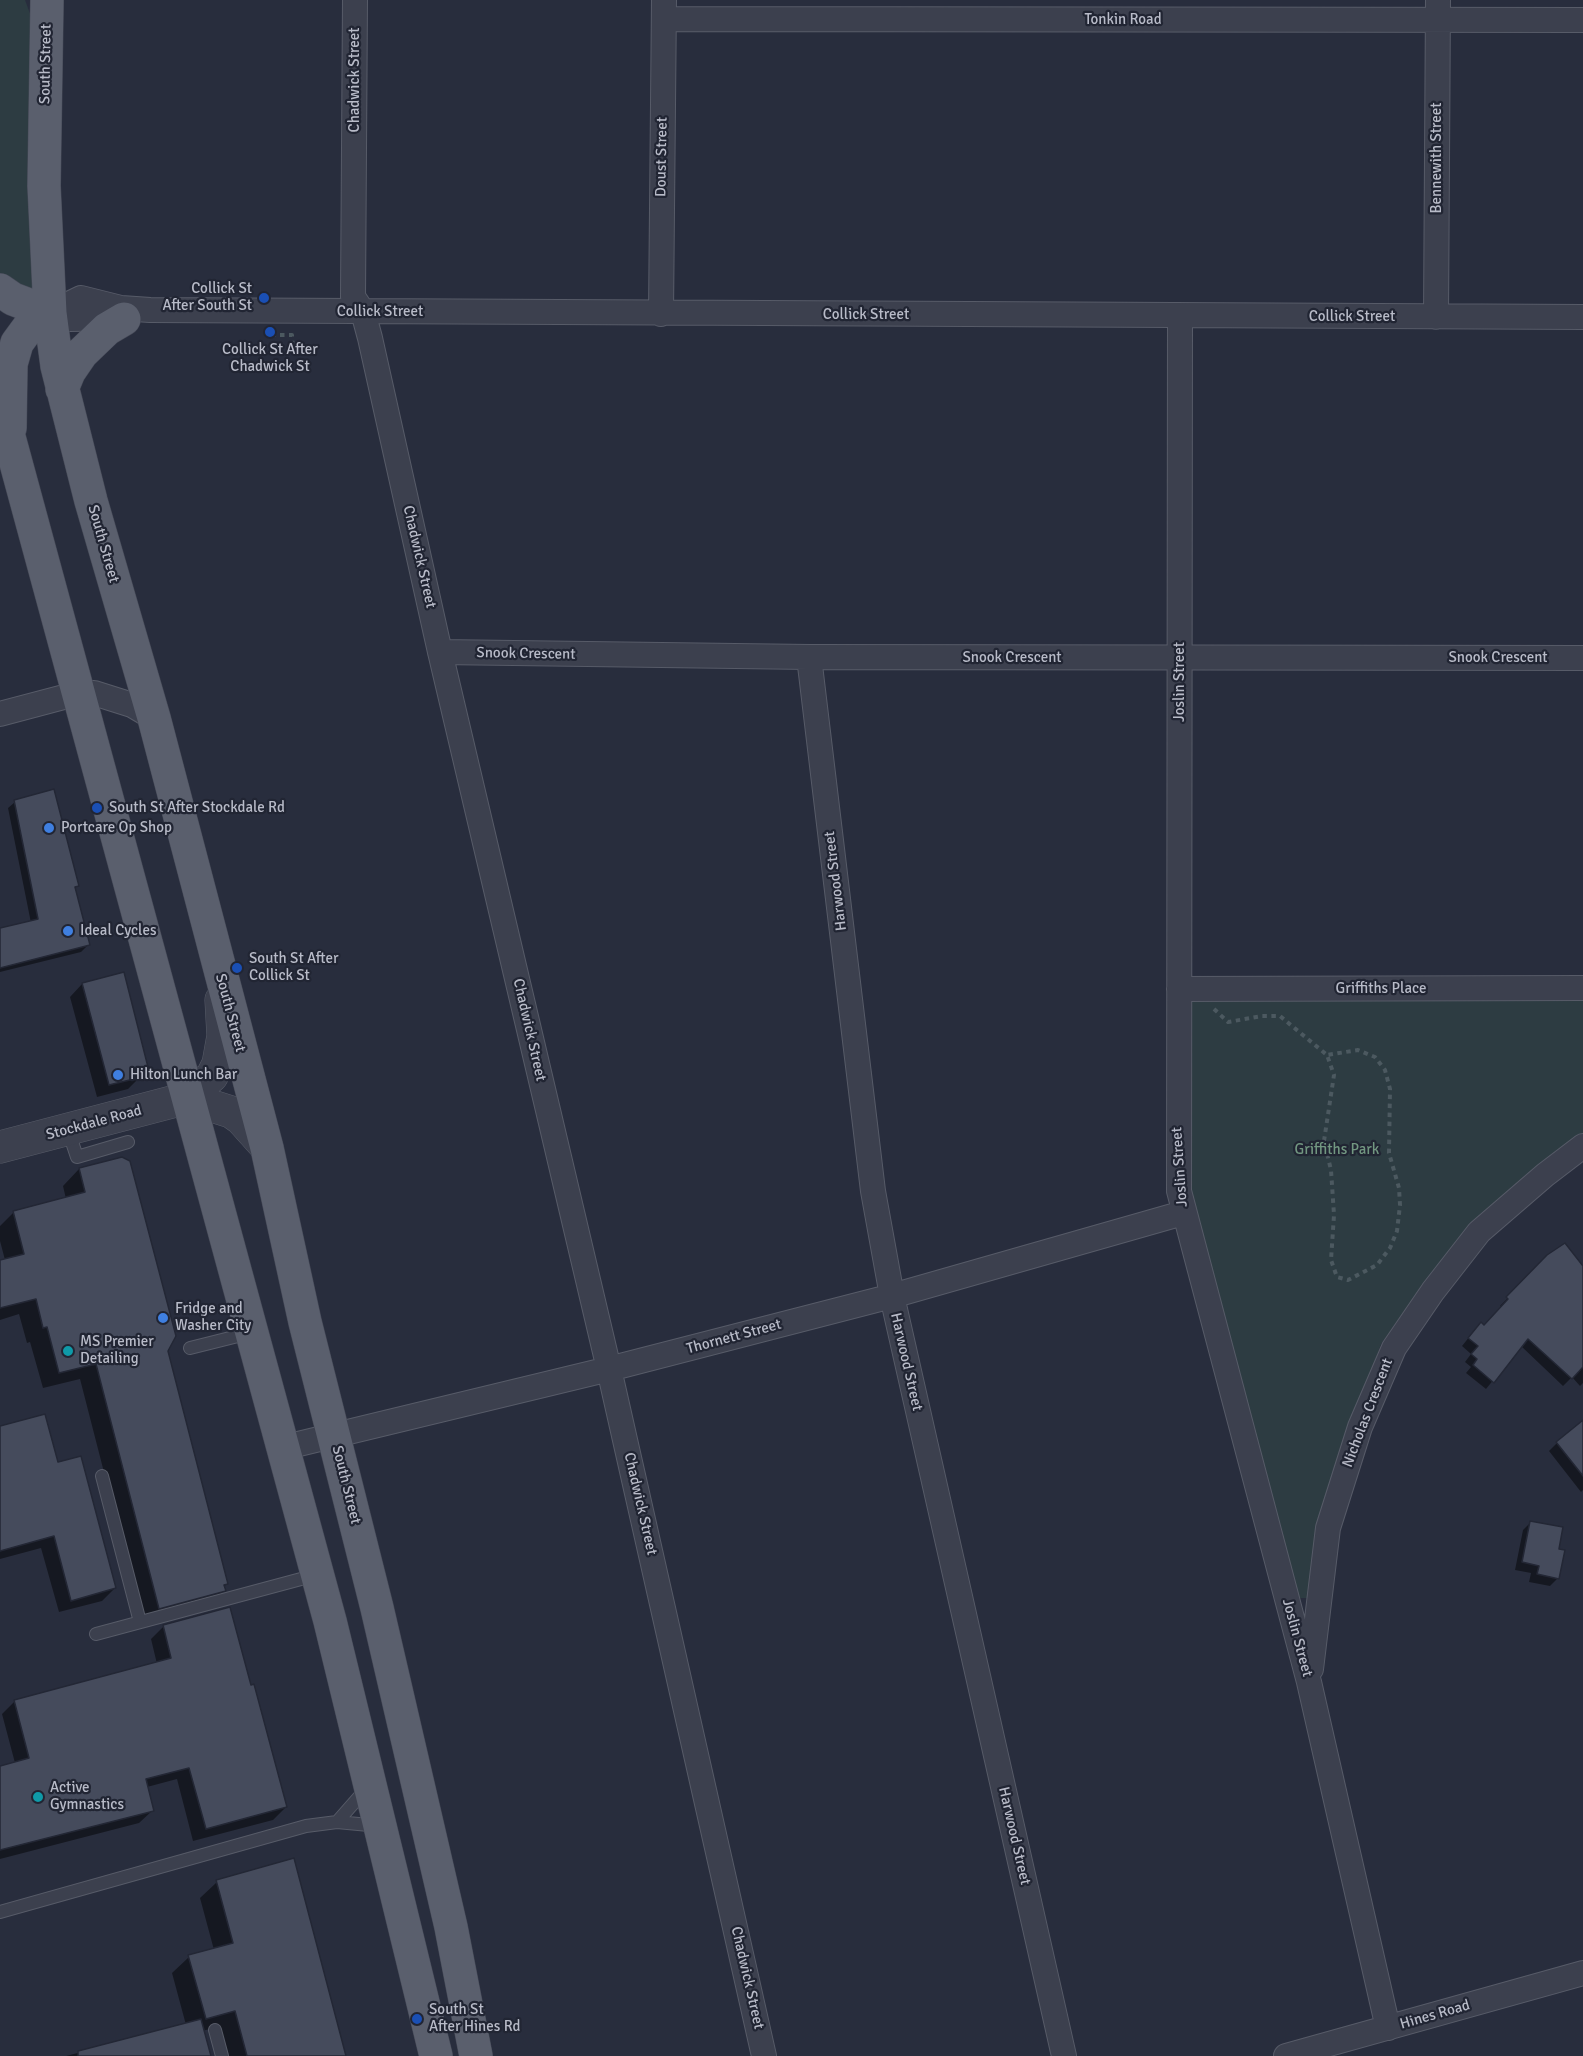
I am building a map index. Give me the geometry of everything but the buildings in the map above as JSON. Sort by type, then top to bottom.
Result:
[{"type":"main road","name":"South Street","points":[[47,0],[44,186],[50,313],[62,389],[91,501],[154,718],[267,1148],[411,1755],[450,1927],[476,2056]]},
{"type":"main road","points":[[0,290],[13,299],[50,313]]},
{"type":"main road","points":[[9,441],[11,364],[17,343],[28,328],[50,313]]},
{"type":"main road","points":[[62,389],[69,372],[89,345],[107,329],[137,315]]},
{"type":"main road","points":[[0,404],[330,1621],[436,2056]]},
{"type":"main road","points":[[330,1621],[350,1611],[376,1608]]},
{"type":"main road","points":[[379,1823],[395,1798],[411,1755]]},
{"type":"street","name":"Chadwick Street","points":[[356,0],[353,297],[363,312],[609,1369],[764,2056]]},
{"type":"street","name":"Tonkin Road","points":[[664,9],[1438,10],[1583,20]]},
{"type":"street","name":"Doust Street","points":[[662,314],[664,9]]},
{"type":"street","name":"Bennewith Street","points":[[1436,317],[1438,10]]},
{"type":"street","name":"Collick Street","points":[[50,313],[70,319],[137,315],[363,312],[1583,317]]},
{"type":"street","name":"Joslin Street","points":[[1180,317],[1178,1173],[1183,1213],[1309,1682],[1388,2028]]},
{"type":"street","name":"Snook Crescent","points":[[441,652],[1180,659],[1583,658]]},
{"type":"street","name":"Harwood Street","points":[[809,657],[873,1191],[892,1296],[1064,2056]]},
{"type":"street","points":[[0,714],[79,693],[111,697],[132,705],[154,718]]},
{"type":"street","name":"Stockdale Road","points":[[0,1147],[187,1098],[212,1076],[221,1053],[220,976]]},
{"type":"street","name":"Griffiths Place","points":[[1179,989],[1583,988]]},
{"type":"street","points":[[187,1098],[231,1112],[241,1119],[267,1148]]},
{"type":"street","name":"Nicholas Crescent","points":[[1309,1682],[1328,1528],[1360,1427],[1394,1348],[1433,1291],[1479,1232],[1545,1175],[1583,1146]]},
{"type":"street","name":"Thornett Street","points":[[282,1448],[609,1369],[892,1296],[1183,1213]]},
{"type":"street","name":"Hines Road","points":[[1286,2056],[1583,1972]]},
{"type":"lane","points":[[68,1130],[77,1157],[128,1142]]},
{"type":"lane","points":[[190,1348],[251,1333]]},
{"type":"lane","points":[[102,1476],[140,1622]]},
{"type":"lane","points":[[96,1634],[317,1575]]},
{"type":"lane","points":[[338,1822],[370,1784]]},
{"type":"lane","points":[[0,1912],[306,1826],[338,1822],[369,1825],[379,1823]]},
{"type":"lane","points":[[215,2030],[222,2056]]},
{"type":"path","points":[[271,335],[292,335],[293,352]]},
{"type":"path","points":[[1206,989],[1210,1004],[1228,1022],[1262,1016],[1280,1016],[1326,1055],[1334,1075],[1324,1141],[1331,1170],[1334,1215],[1331,1260],[1337,1277],[1348,1280],[1377,1265],[1390,1248],[1397,1231],[1400,1205],[1399,1188],[1389,1153],[1390,1089],[1384,1070],[1375,1056],[1358,1050],[1326,1055]]},
{"type":"green space","points":[[0,0],[25,0],[33,22],[36,294],[0,276]]},
{"type":"green space","name":"Griffiths Park","points":[[1188,997],[1583,999],[1583,1136],[1423,1285],[1381,1344],[1317,1530],[1308,1598],[1292,1598],[1191,1215]]},
{"type":"place","name":"Collick St After South St","points":[[264,298]]},
{"type":"place","name":"Collick St After Chadwick St","points":[[270,332]]},
{"type":"place","name":"South St After Stockdale Rd","points":[[97,808]]},
{"type":"place","name":"Portcare Op Shop","points":[[49,828]]},
{"type":"place","name":"Ideal Cycles","points":[[68,931]]},
{"type":"place","name":"South St After Collick St","points":[[237,968]]},
{"type":"place","name":"Hilton Lunch Bar","points":[[118,1075]]},
{"type":"place","name":"Fridge and Washer City","points":[[163,1318]]},
{"type":"place","name":"MS Premier Detailing","points":[[68,1351]]},
{"type":"place","name":"Active Gymnastics","points":[[38,1797]]},
{"type":"place","name":"South St After Hines Rd","points":[[417,2019]]}]
